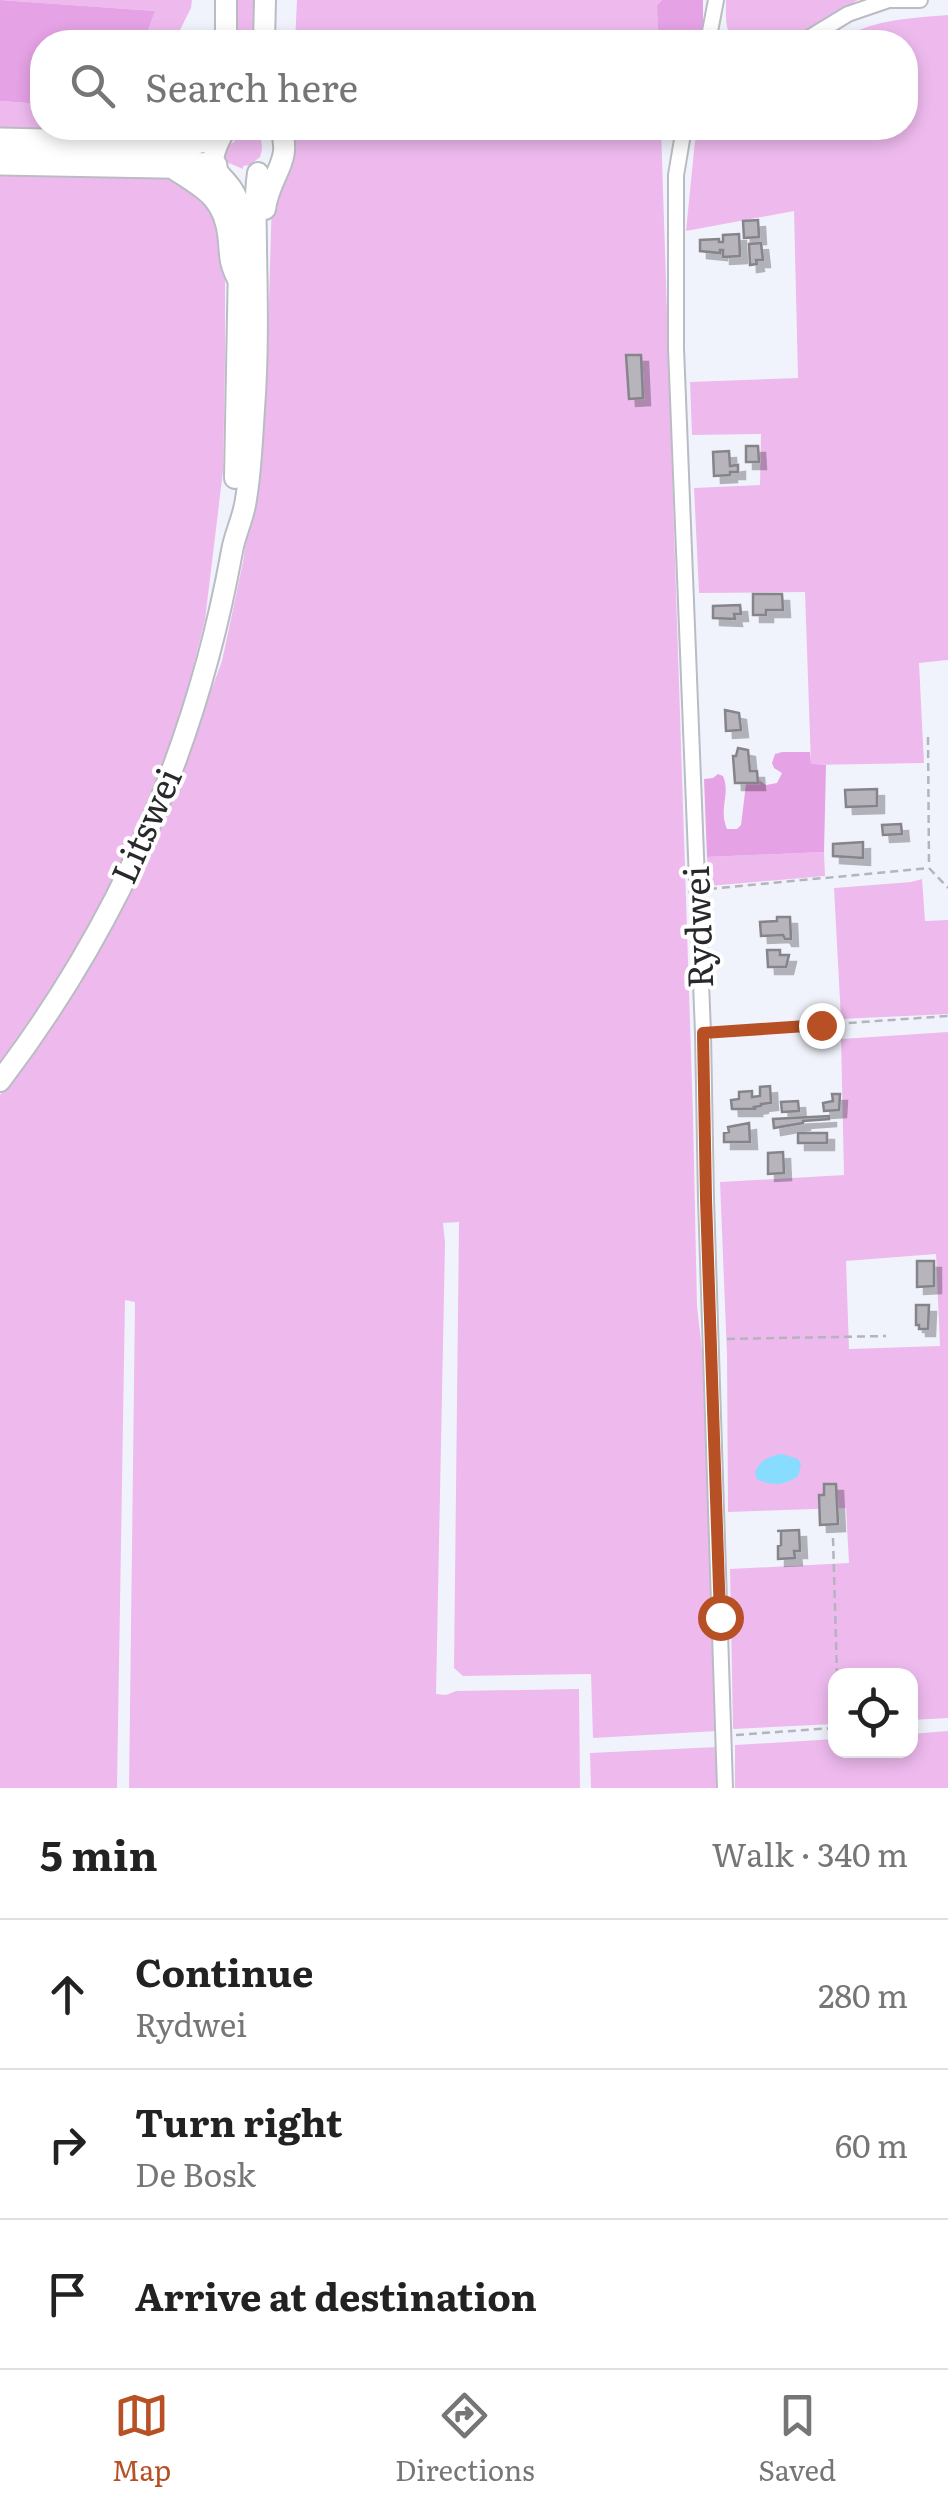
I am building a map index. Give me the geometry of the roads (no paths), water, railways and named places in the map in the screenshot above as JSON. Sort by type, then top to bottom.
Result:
[{"type":"highway","points":[[0,140],[180,145],[192,140]]},
{"type":"highway","points":[[0,162],[214,166]]},
{"type":"highway","points":[[172,165],[206,186],[221,202],[229,223],[232,261],[239,276]]},
{"type":"main road","points":[[226,0],[226,30]]},
{"type":"main road","points":[[264,30],[265,2]]},
{"type":"main road","points":[[216,140],[214,166],[236,177],[258,173]]},
{"type":"main road","name":"Litswei","points":[[0,1081],[91,945],[145,838],[190,722],[217,630],[233,545],[246,502],[254,406],[258,173],[269,162],[273,140]]},
{"type":"main road","points":[[256,244],[270,186],[285,152],[285,140]]},
{"type":"main road","name":"Litswei","points":[[214,166],[240,208],[233,545]]},
{"type":"street","points":[[710,30],[716,0]]},
{"type":"street","points":[[822,30],[848,14],[889,0],[920,0]]},
{"type":"street","name":"Rydwei","points":[[682,140],[676,175],[676,348],[703,1033],[725,1788]]},
{"type":"water","points":[[782,1454],[798,1459],[798,1476],[778,1484],[757,1479],[755,1473],[762,1462]]}]
